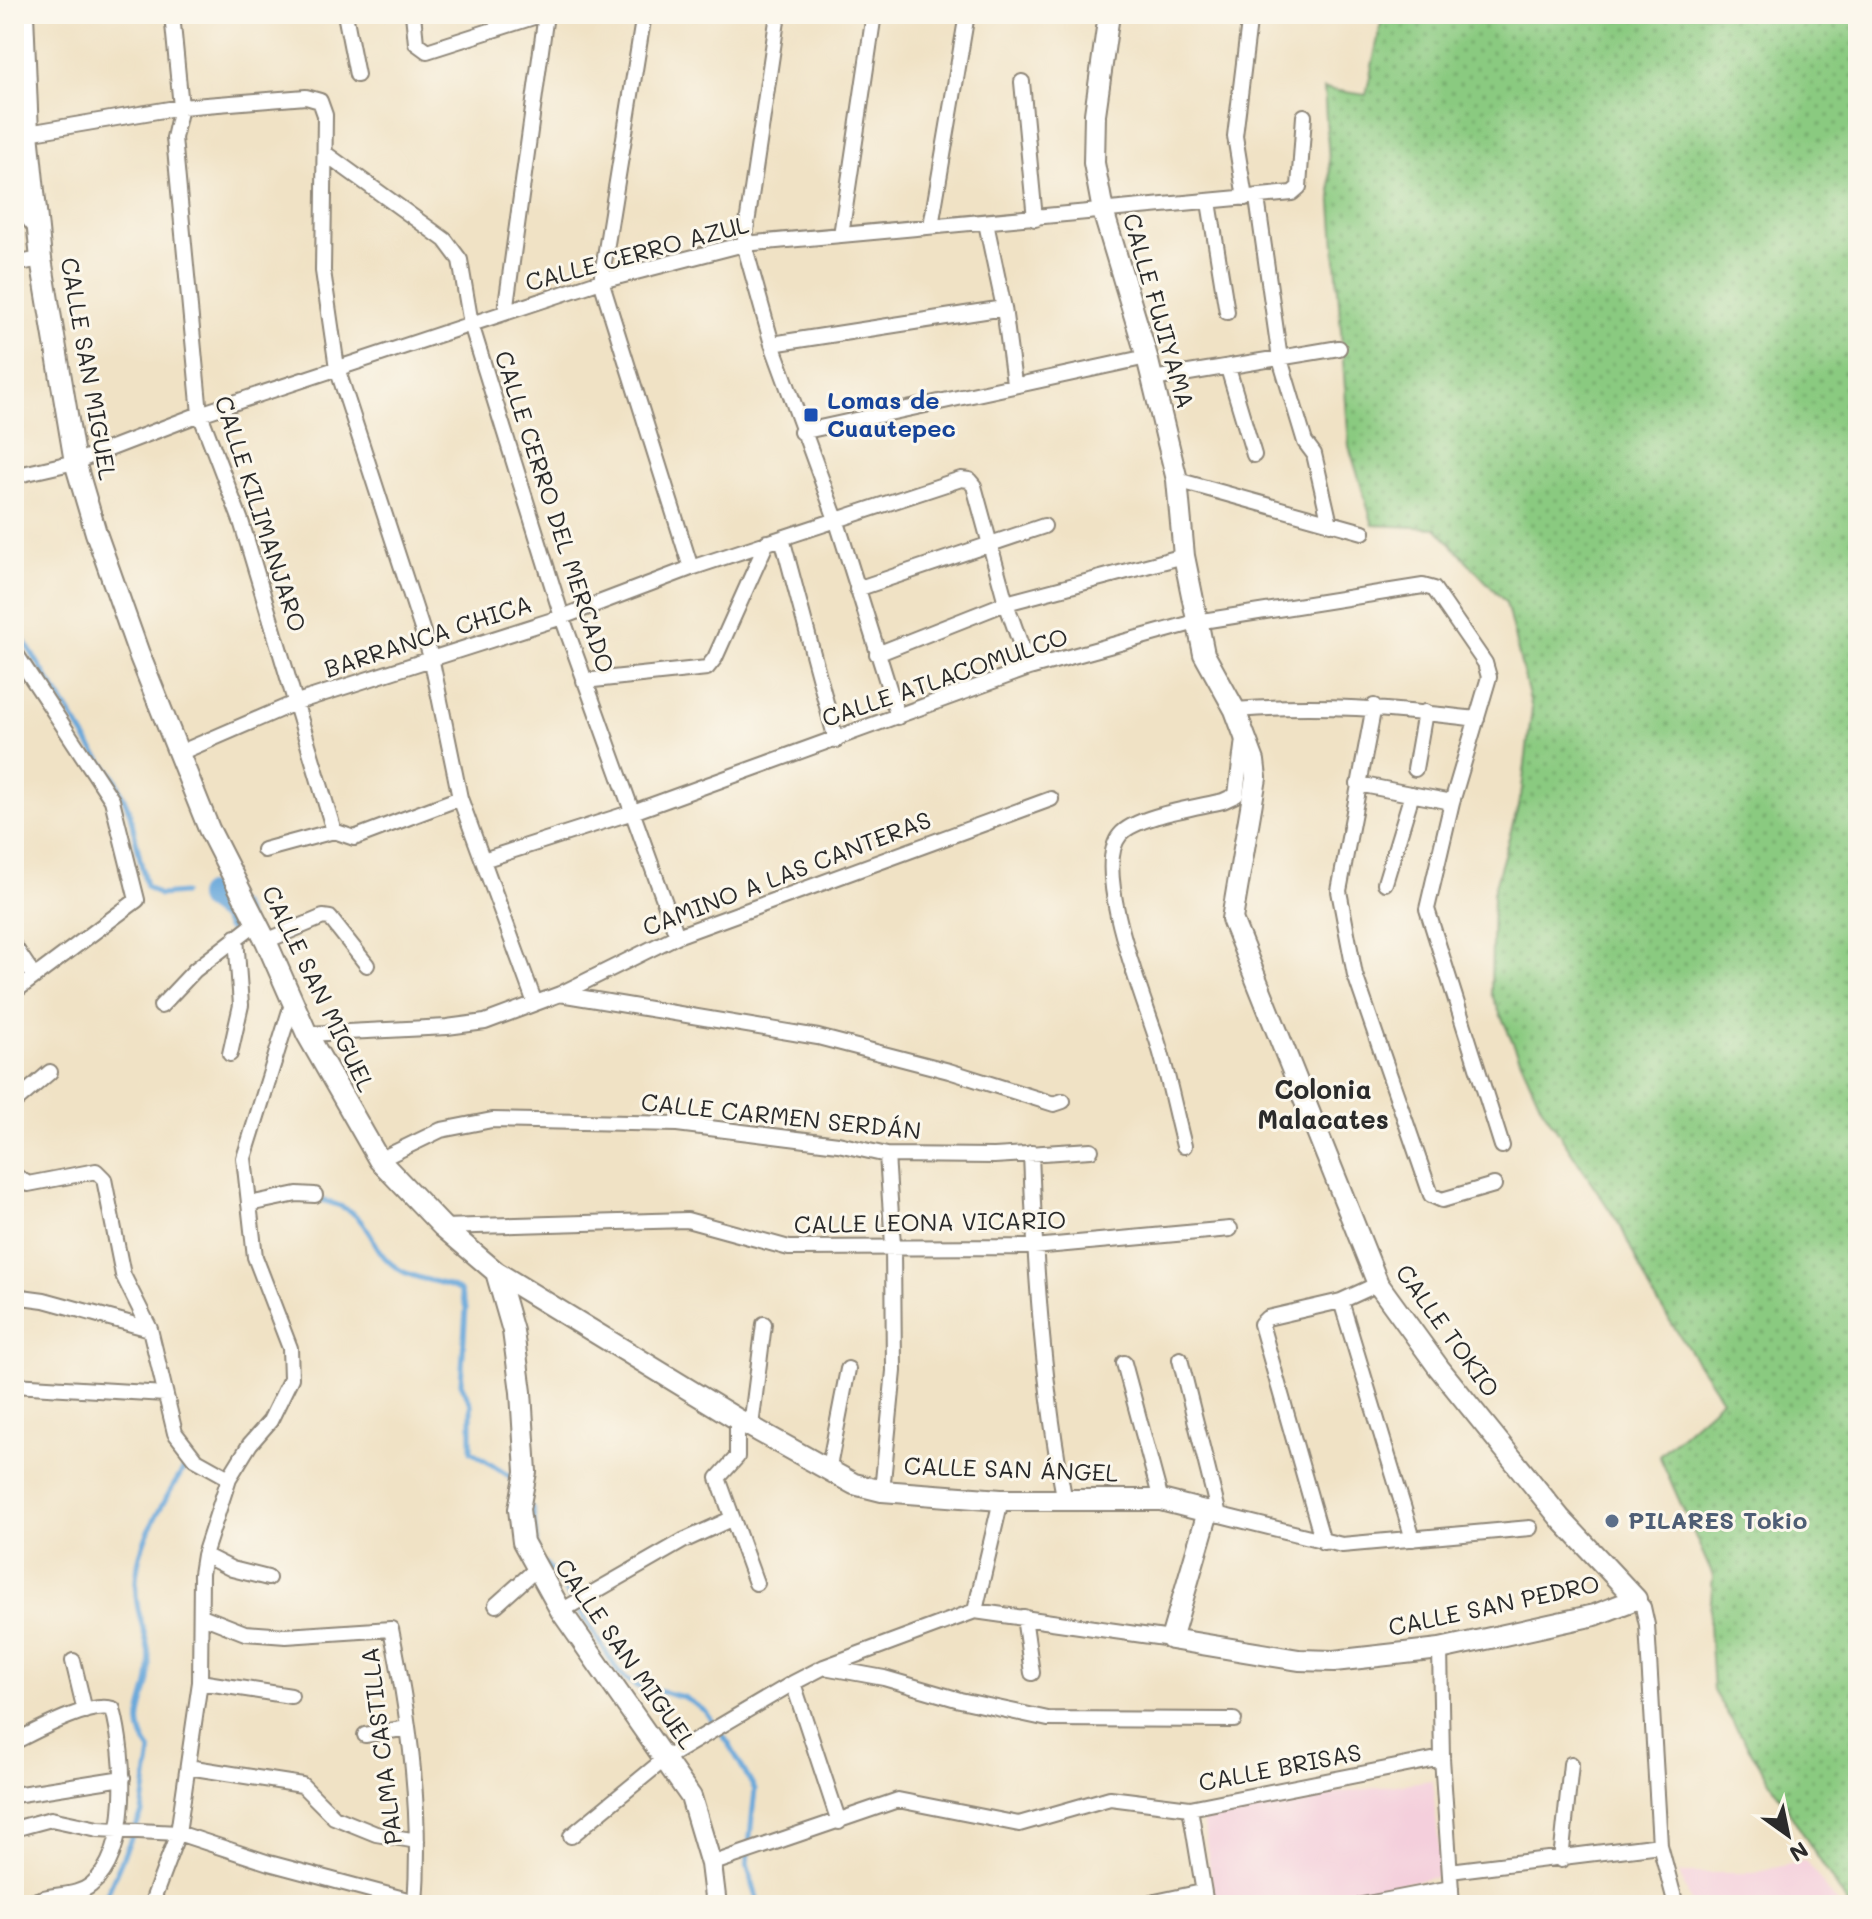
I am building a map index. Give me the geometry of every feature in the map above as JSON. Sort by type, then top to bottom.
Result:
[{"type":"street","name":"CALLE SAN MIGUEL","points":[[23,14],[28,133],[41,259],[75,462],[96,533],[177,754],[307,1034],[379,1160],[443,1227],[496,1272],[515,1342],[522,1405],[523,1489],[519,1517],[523,1542],[535,1570],[691,1797],[711,1864],[716,1905]]},
{"type":"street","name":"CALLE KILIMANJARO","points":[[172,14],[181,107],[174,138],[200,414],[241,521],[334,831]]},
{"type":"street","points":[[345,14],[357,75]]},
{"type":"street","points":[[413,14],[414,36],[420,49],[434,51],[544,14],[505,313]]},
{"type":"street","points":[[644,14],[601,281],[691,568]]},
{"type":"street","points":[[778,14],[744,244],[772,344],[801,432],[837,522],[898,717]]},
{"type":"street","points":[[841,235],[874,14]]},
{"type":"street","points":[[931,226],[967,14]]},
{"type":"street","name":"CALLE FUJIYAMA","points":[[1109,14],[1095,114],[1094,163],[1103,211],[1147,357],[1177,480],[1184,556],[1196,622]]},
{"type":"street","points":[[1250,14],[1235,125],[1280,359],[1305,442],[1314,454],[1330,524]]},
{"type":"street","points":[[1022,82],[1035,219]]},
{"type":"street","points":[[28,133],[181,107],[306,97],[320,101],[325,115],[326,154],[323,271],[337,368],[431,657],[460,798],[535,1003]]},
{"type":"street","name":"CALLE CERRO AZUL","points":[[14,476],[75,462],[200,414],[601,281],[744,244],[1035,219],[1297,191],[1304,116]]},
{"type":"street","name":"CALLE CERRO DEL MERCADO","points":[[326,154],[445,240],[460,260],[471,324],[562,617],[677,936]]},
{"type":"street","points":[[14,197],[37,225]]},
{"type":"street","points":[[1209,202],[1227,312]]},
{"type":"street","points":[[986,223],[1004,308],[1014,383]]},
{"type":"street","points":[[14,264],[41,259]]},
{"type":"street","points":[[772,344],[1004,308]]},
{"type":"street","points":[[1153,379],[1339,348]]},
{"type":"street","points":[[801,432],[1014,383],[1147,357]]},
{"type":"street","points":[[1228,368],[1254,455]]},
{"type":"street","name":"BARRANCA CHICA","points":[[177,754],[297,702],[562,617],[691,568],[961,479],[969,480],[974,486],[988,543]]},
{"type":"street","points":[[1177,480],[1363,532]]},
{"type":"street","points":[[857,589],[1044,526]]},
{"type":"street","points":[[782,538],[836,740]]},
{"type":"street","points":[[584,681],[707,668],[715,658],[767,542]]},
{"type":"street","points":[[988,543],[1029,668]]},
{"type":"street","points":[[877,654],[1006,603],[1184,556]]},
{"type":"street","name":"CALLE ATLACOMULCO","points":[[483,860],[633,812],[1029,668],[1196,622],[1423,586],[1434,589],[1485,663],[1489,677],[1477,719]]},
{"type":"street","name":"CALLE TOKIO","points":[[1196,622],[1213,676],[1235,710],[1254,761],[1256,778],[1232,919],[1378,1284],[1439,1368],[1560,1518],[1643,1607],[1647,1625],[1660,1845],[1676,1905]]},
{"type":"street","points":[[14,652],[112,800],[137,900],[14,992]]},
{"type":"street","points":[[1235,710],[1302,704],[1374,706],[1477,719],[1452,802],[1427,909],[1502,1146]]},
{"type":"street","points":[[1374,706],[1339,891],[1355,975],[1404,1121],[1435,1199],[1494,1185]]},
{"type":"street","points":[[1415,769],[1425,712]]},
{"type":"street","points":[[1184,1146],[1157,1040],[1119,919],[1111,860],[1116,840],[1133,826],[1236,795],[1243,733]]},
{"type":"street","points":[[1358,784],[1452,802]]},
{"type":"street","points":[[1385,883],[1412,794]]},
{"type":"street","points":[[264,850],[334,831],[354,838],[460,798]]},
{"type":"street","name":"CAMINO A LAS CANTERAS","points":[[307,1034],[447,1027],[485,1022],[560,994],[677,936],[1051,799]]},
{"type":"street","points":[[161,1006],[195,970],[236,937],[323,917],[330,918],[367,965]]},
{"type":"street","points":[[230,1054],[241,1005],[236,937]]},
{"type":"street","points":[[14,946],[34,976]]},
{"type":"street","points":[[560,994],[818,1037],[949,1071],[1054,1104],[1063,1101]]},
{"type":"street","points":[[151,1905],[178,1833],[188,1767],[200,1682],[204,1555],[229,1478],[278,1406],[291,1378],[293,1364],[255,1257],[246,1146],[292,1004]]},
{"type":"street","points":[[14,1103],[50,1072]]},
{"type":"street","name":"CALLE CARMEN SERDÁN","points":[[379,1160],[441,1130],[492,1120],[677,1124],[838,1144],[887,1155],[1091,1150]]},
{"type":"street","points":[[1031,1153],[1034,1247],[1051,1427],[1065,1502]]},
{"type":"street","points":[[882,1491],[894,1371],[893,1245],[887,1155]]},
{"type":"street","points":[[14,1175],[28,1184],[96,1171],[104,1179],[123,1275],[150,1329],[175,1433],[184,1449],[229,1478]]},
{"type":"street","points":[[249,1203],[272,1197],[315,1195]]},
{"type":"street","name":"CALLE LEONA VICARIO","points":[[443,1227],[687,1220],[789,1248],[893,1245],[1034,1247],[1230,1229]]},
{"type":"street","name":"CALLE SAN ÁNGEL","points":[[496,1272],[828,1472],[882,1491],[1001,1500],[1161,1500],[1342,1545],[1530,1528]]},
{"type":"street","points":[[1323,1542],[1261,1324],[1267,1318],[1341,1301],[1378,1284]]},
{"type":"street","points":[[14,1296],[44,1300],[150,1329]]},
{"type":"street","points":[[1341,1301],[1413,1539]]},
{"type":"street","points":[[756,1583],[718,1478],[737,1457],[764,1324]]},
{"type":"street","points":[[1171,1639],[1213,1514],[1180,1359]]},
{"type":"street","points":[[1124,1363],[1161,1500]]},
{"type":"street","points":[[828,1472],[848,1369]]},
{"type":"street","points":[[14,1385],[165,1394]]},
{"type":"street","points":[[975,1611],[1001,1500]]},
{"type":"street","points":[[563,1610],[683,1541],[731,1519]]},
{"type":"street","points":[[204,1555],[232,1569],[268,1578]]},
{"type":"street","points":[[496,1605],[535,1570]]},
{"type":"street","name":"CALLE SAN PEDRO","points":[[571,1836],[666,1758],[793,1683],[824,1667],[975,1611],[1299,1660],[1334,1661],[1440,1649],[1595,1615],[1636,1599]]},
{"type":"street","name":"PALMA CASTILLA","points":[[202,1616],[245,1633],[286,1636],[391,1629],[408,1728],[417,1841],[415,1904]]},
{"type":"street","points":[[1024,1617],[1032,1673]]},
{"type":"street","points":[[1440,1649],[1442,1758],[1452,1905]]},
{"type":"street","points":[[73,1661],[85,1711]]},
{"type":"street","points":[[824,1667],[884,1678],[960,1700],[1048,1719],[1234,1720]]},
{"type":"street","points":[[200,1682],[291,1696]]},
{"type":"street","points":[[793,1683],[839,1822]]},
{"type":"street","points":[[17,1738],[85,1711],[113,1709],[123,1778],[123,1828],[100,1875],[88,1888],[83,1905]]},
{"type":"street","points":[[365,1735],[408,1728]]},
{"type":"street","name":"CALLE BRISAS","points":[[711,1864],[898,1800],[1019,1824],[1110,1798],[1190,1808],[1442,1758]]},
{"type":"street","points":[[1561,1860],[1571,1764]]},
{"type":"street","points":[[188,1767],[302,1785],[326,1809],[345,1822],[376,1834],[417,1841]]},
{"type":"street","points":[[14,1795],[123,1778]]},
{"type":"street","points":[[1141,1905],[1204,1898],[1190,1808]]},
{"type":"street","points":[[14,1829],[51,1819],[98,1829],[178,1833],[269,1863],[415,1904]]},
{"type":"street","points":[[1450,1871],[1561,1860],[1660,1845]]},
{"type":"street","points":[[27,1905],[43,1898],[88,1888]]},
{"type":"street","points":[[1362,1905],[1451,1888]]},
{"type":"shaded area","points":[[1432,1780],[1442,1876],[1288,1905],[1215,1905],[1202,1812]]},
{"type":"shaded area","points":[[1806,1860],[1838,1905],[1692,1905],[1679,1873],[1754,1873]]},
{"type":"green space","points":[[1383,14],[1858,14],[1858,1905],[1848,1905],[1713,1691],[1709,1625],[1713,1576],[1659,1455],[1722,1399],[1652,1294],[1621,1227],[1541,1106],[1491,993],[1493,893],[1521,796],[1532,709],[1506,603],[1436,528],[1373,525],[1349,446],[1324,89],[1366,95]]},
{"type":"waterway","points":[[14,625],[93,750],[115,777],[130,813],[146,886],[159,895],[183,893]]},
{"type":"waterway","points":[[211,897],[232,912],[237,922]]},
{"type":"waterway","points":[[315,1199],[336,1204],[351,1212],[361,1221],[389,1262],[402,1271],[460,1291],[466,1308],[461,1383],[471,1404],[471,1451],[509,1476],[516,1486]]},
{"type":"waterway","points":[[102,1905],[142,1813],[151,1751],[140,1728],[150,1663],[137,1603],[138,1566],[149,1531],[185,1467]]},
{"type":"waterway","points":[[526,1501],[533,1510],[537,1548]]},
{"type":"waterway","points":[[546,1564],[619,1673],[636,1686],[684,1697],[705,1711],[729,1744],[755,1790],[747,1864],[759,1905]]},
{"type":"place","name":"Lomas de Cuautepec","points":[[811,415]]},
{"type":"place","name":"PILARES Tokio","points":[[1612,1521]]},
{"type":"district","name":"Colonia Malacates","points":[[1323,1105]]}]
